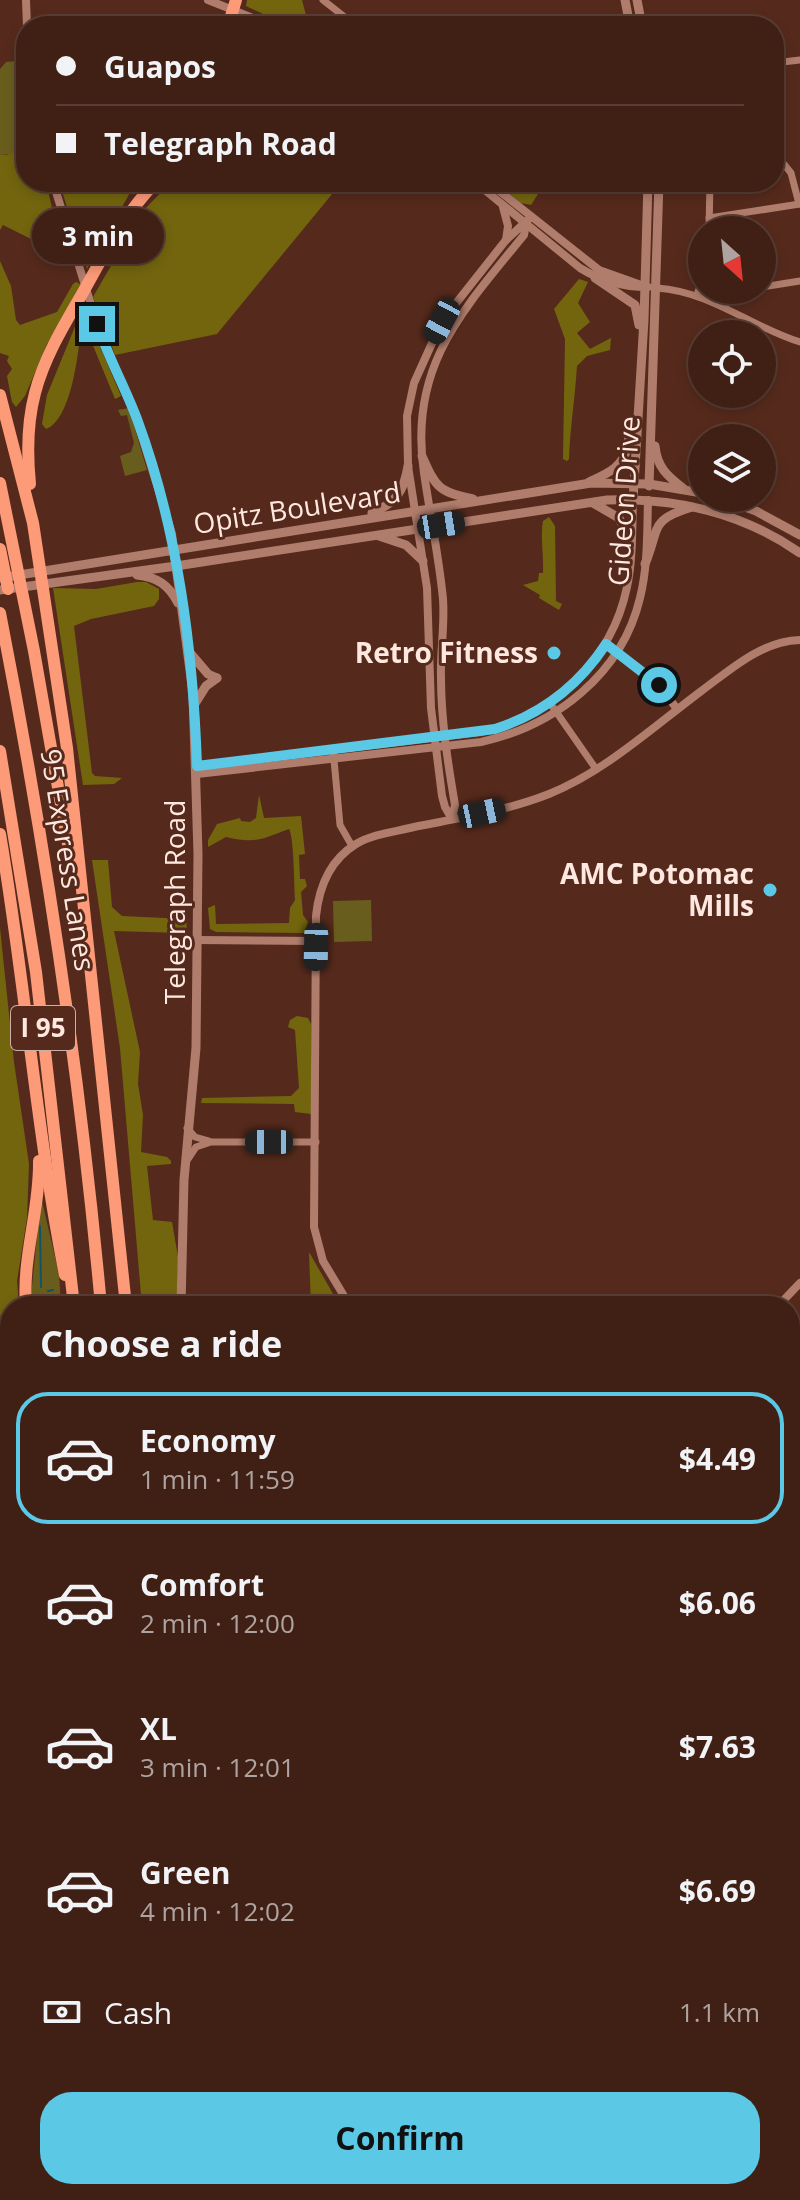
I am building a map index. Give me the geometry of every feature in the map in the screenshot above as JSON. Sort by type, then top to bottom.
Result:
[{"type":"highway","points":[[89,968],[67,748],[36,539],[28,454],[30,415],[41,373],[139,192]]},
{"type":"highway","points":[[120,227],[148,192]]},
{"type":"highway","points":[[0,395],[36,539]]},
{"type":"highway","name":"I 95","points":[[0,483],[37,665],[89,968],[125,1296]]},
{"type":"highway","points":[[1,553],[3,584]]},
{"type":"highway","name":"95 Express Lanes","points":[[0,613],[55,927],[77,1087],[100,1296]]},
{"type":"highway","name":"I 95","points":[[0,751],[36,972],[72,1296]]},
{"type":"highway","points":[[0,834],[52,1211],[71,1296]]},
{"type":"highway","points":[[0,881],[22,978]]},
{"type":"highway","points":[[26,1296],[26,1271],[39,1185],[38,1098]]},
{"type":"main road","points":[[626,2],[637,1]]},
{"type":"main road","name":"Gideon Drive","points":[[633,500],[648,192]]},
{"type":"main road","name":"Gideon Drive","points":[[648,500],[659,192]]},
{"type":"main road","points":[[595,278],[635,305],[642,332]]},
{"type":"main road","points":[[583,484],[620,464],[629,433],[637,419]]},
{"type":"main road","points":[[651,433],[661,469],[686,490]]},
{"type":"main road","points":[[422,456],[433,481],[443,491],[481,500]]},
{"type":"main road","points":[[357,520],[395,502],[408,466]]},
{"type":"main road","name":"Opitz Boulevard","points":[[3,584],[64,568],[583,484],[634,483],[686,490]]},
{"type":"main road","name":"Opitz Boulevard","points":[[3,584],[66,580],[176,566],[590,502],[648,500],[688,505]]},
{"type":"main road","points":[[590,502],[619,518],[631,543]]},
{"type":"main road","points":[[645,564],[653,533],[661,521],[688,508]]},
{"type":"main road","name":"Opitz Boulevard","points":[[712,512],[756,527],[800,553]]},
{"type":"main road","points":[[758,512],[800,535]]},
{"type":"main road","points":[[376,535],[403,543],[423,561]]},
{"type":"main road","name":"Telegraph Road","points":[[174,551],[189,653],[197,770],[196,1048],[187,1128],[181,1296]]},
{"type":"main road","points":[[102,575],[134,575],[159,581],[172,592],[184,617]]},
{"type":"main road","points":[[189,653],[208,674],[217,678],[209,683],[194,706]]},
{"type":"street","points":[[208,0],[252,16]]},
{"type":"street","points":[[323,0],[343,16]]},
{"type":"street","points":[[722,216],[800,204],[791,173],[784,164]]},
{"type":"street","name":"Telegraph Road","points":[[56,192],[101,337],[137,420],[172,534],[174,551]]},
{"type":"street","points":[[487,192],[599,270],[645,287]]},
{"type":"street","points":[[499,192],[595,278],[622,285],[688,293]]},
{"type":"street","points":[[709,216],[710,192]]},
{"type":"street","points":[[501,204],[508,220],[506,240]]},
{"type":"street","points":[[452,819],[445,807],[436,748],[430,689],[429,609],[408,466],[407,416],[423,358],[451,307],[506,240],[528,220]]},
{"type":"street","points":[[452,819],[454,803],[440,675],[442,596],[422,456],[426,395],[438,355],[463,310],[524,235],[528,220]]},
{"type":"street","points":[[776,285],[800,281]]},
{"type":"street","points":[[720,304],[756,325],[800,342]]},
{"type":"street","name":"Gideon Drive","points":[[197,770],[333,749],[481,732],[507,725],[550,703],[589,667],[606,644],[627,590],[633,500]]},
{"type":"street","name":"Gideon Drive","points":[[197,770],[334,760],[481,742],[516,733],[557,712],[594,680],[618,652],[636,614],[645,564],[648,500]]},
{"type":"street","points":[[344,1296],[323,1261],[316,1240],[318,898],[324,880],[336,861],[352,846],[376,835],[531,801],[568,786],[596,769],[749,656],[800,633]]},
{"type":"street","points":[[787,641],[800,640]]},
{"type":"street","points":[[606,644],[659,685],[677,709]]},
{"type":"street","points":[[550,703],[596,769]]},
{"type":"street","points":[[333,749],[340,825],[352,846]]},
{"type":"street","points":[[198,940],[316,941]]},
{"type":"street","points":[[187,1128],[195,1137],[211,1142],[316,1142]]},
{"type":"street","points":[[185,1165],[195,1148],[211,1142]]},
{"type":"shaded area","points":[[247,0],[302,0],[306,16],[268,16],[246,6]]},
{"type":"shaded area","points":[[16,61],[16,148],[12,154],[0,155],[0,69],[6,62]]},
{"type":"shaded area","points":[[16,149],[16,192],[48,192],[61,247],[45,246],[3,225],[0,230],[0,155],[11,154]]},
{"type":"shaded area","points":[[62,192],[130,192],[87,269]]},
{"type":"shaded area","points":[[161,192],[334,192],[217,334],[115,355],[93,297],[142,212]]},
{"type":"shaded area","points":[[507,192],[549,192],[538,194],[531,205],[521,203]]},
{"type":"shaded area","points":[[0,261],[11,286],[16,320],[20,325],[57,312],[73,284],[82,285],[47,344],[25,396],[16,407],[12,402],[7,376],[12,369],[7,361],[9,356],[0,353]]},
{"type":"shaded area","points":[[579,279],[588,282],[578,303],[590,322],[577,333],[590,349],[611,338],[610,350],[587,356],[577,366],[567,461],[563,459],[565,339],[554,309]]},
{"type":"shaded area","points":[[83,307],[121,396],[115,399],[87,331],[80,335],[67,402],[54,424],[46,429],[42,424],[47,395]]},
{"type":"shaded area","points":[[129,408],[147,470],[125,476],[120,456],[131,452],[134,443],[127,415],[121,416],[118,410]]},
{"type":"shaded area","points":[[549,517],[555,526],[556,601],[562,604],[559,610],[523,585],[538,581],[539,573],[543,573],[542,527],[543,521]]},
{"type":"shaded area","points":[[146,582],[159,589],[159,599],[154,606],[91,619],[74,626],[92,773],[95,776],[122,778],[114,784],[83,785],[53,588],[96,589]]},
{"type":"shaded area","points":[[259,795],[264,818],[301,816],[305,854],[299,855],[300,879],[305,879],[307,886],[301,892],[303,915],[308,922],[305,933],[216,932],[210,929],[208,908],[215,905],[216,924],[289,923],[290,908],[295,900],[289,829],[259,839],[226,837],[208,847],[208,840],[217,824],[240,818],[241,821],[250,822],[256,818]]},
{"type":"shaded area","points":[[92,860],[108,860],[112,907],[122,916],[186,919],[187,930],[182,933],[114,931],[140,1052],[141,1152],[167,1157],[171,1161],[171,1164],[147,1166],[153,1220],[172,1222],[178,1257],[177,1296],[141,1296],[120,1048]]},
{"type":"shaded area","points":[[371,900],[372,941],[334,942],[333,901]]},
{"type":"shaded area","points":[[0,928],[14,1062],[29,1164],[27,1218],[17,1281],[18,1296],[0,1296]]},
{"type":"shaded area","points":[[297,1016],[308,1018],[311,1024],[311,1114],[295,1112],[294,1104],[201,1103],[202,1098],[291,1096],[299,1088],[295,1030],[288,1027],[290,1020]]},
{"type":"shaded area","points":[[41,1197],[59,1274],[60,1296],[31,1296]]},
{"type":"shaded area","points":[[309,1252],[334,1296],[311,1296]]},
{"type":"waterway","points":[[40,1226],[41,1287]]},
{"type":"waterway","points":[[48,1291],[53,1290]]},
{"type":"place","name":"Retro Fitness","points":[[554,653]]},
{"type":"place","name":"AMC Potomac Mills","points":[[770,890]]},
{"type":"route","points":[[97,324],[137,420],[172,534],[189,653],[197,766],[495,729],[520,720],[558,697],[589,667],[606,644],[659,685]]}]
